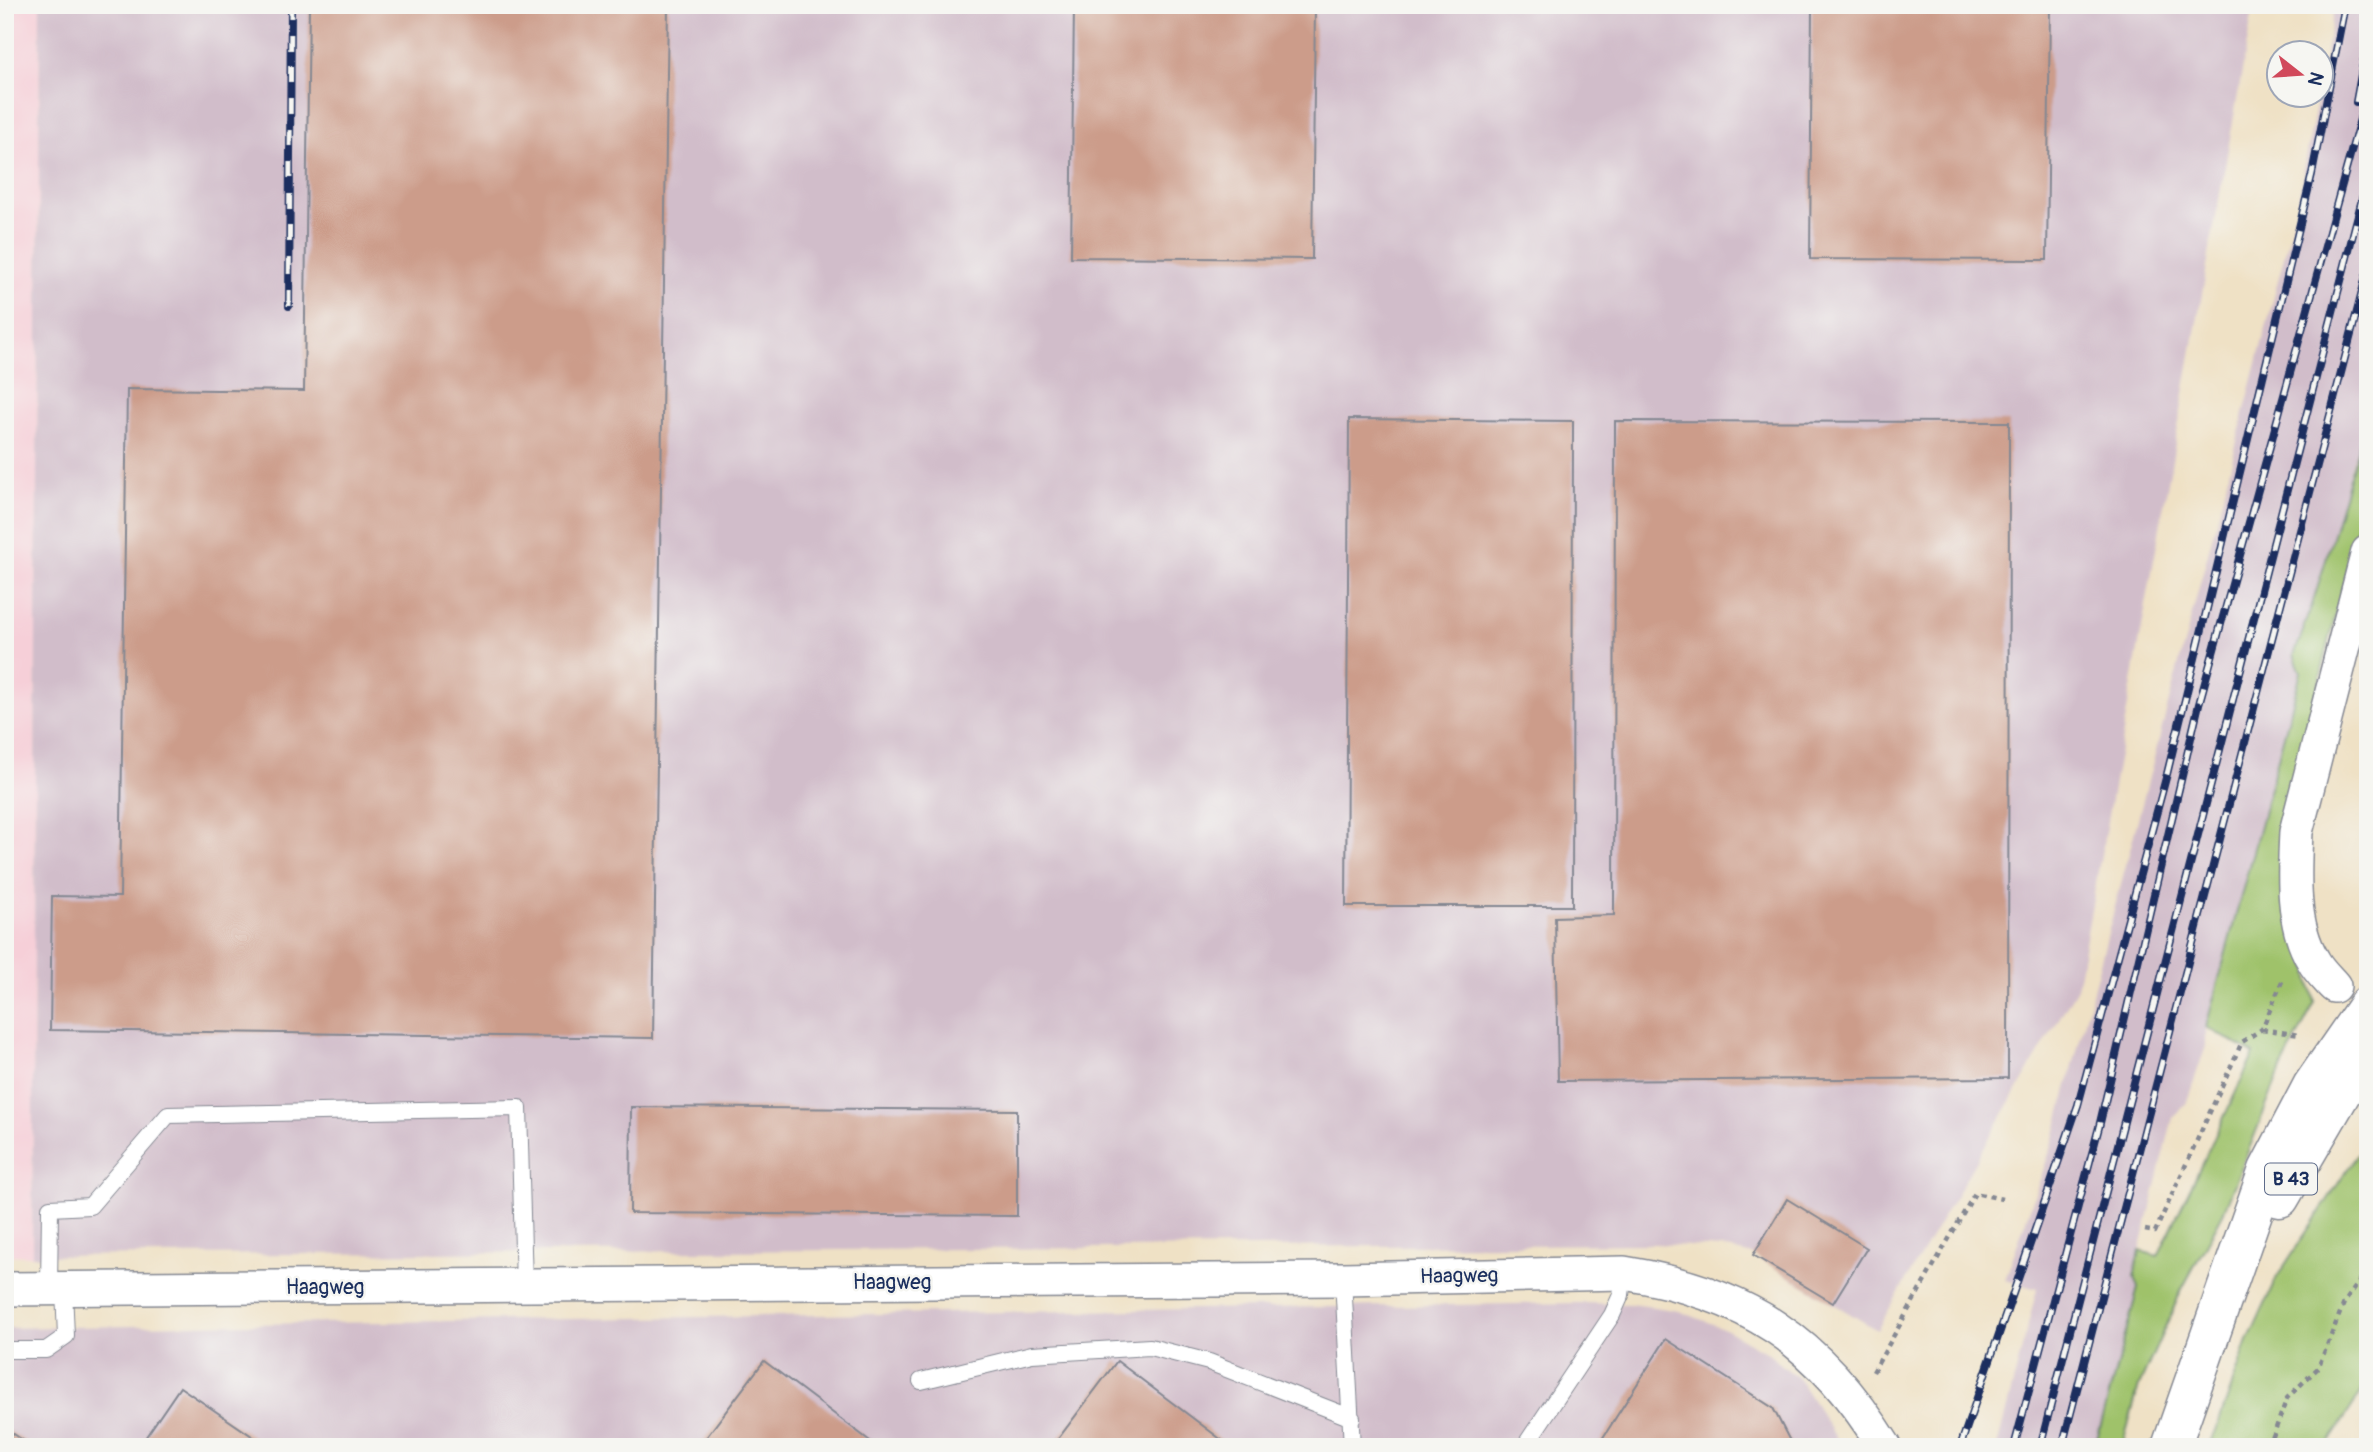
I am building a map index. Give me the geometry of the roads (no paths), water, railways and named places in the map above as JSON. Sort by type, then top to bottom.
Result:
[{"type":"main road","name":"B 43","points":[[2171,1447],[2217,1313],[2361,1049],[2368,1005]]},
{"type":"street","points":[[2333,986],[2312,960],[2302,933],[2294,876],[2296,832],[2368,552]]},
{"type":"street","name":"Haagweg","points":[[5,1289],[1343,1279],[1624,1273],[1669,1280],[1717,1296],[1768,1322],[1813,1354],[1867,1417],[1885,1447]]},
{"type":"lane","points":[[5,1349],[46,1350],[66,1336],[56,1289],[50,1208],[90,1206],[168,1115],[519,1108],[524,1285]]},
{"type":"lane","points":[[1524,1447],[1612,1315],[1621,1295],[1624,1273]]},
{"type":"lane","points":[[1343,1279],[1352,1447]]},
{"type":"lane","points":[[921,1381],[1032,1354],[1150,1347],[1209,1362],[1352,1418]]},
{"type":"railway","points":[[289,306],[291,5]]},
{"type":"railway","points":[[1960,1447],[2078,1105],[2167,774],[2312,174],[2345,5]]},
{"type":"railway","points":[[2356,102],[2368,37]]},
{"type":"railway","points":[[2014,1447],[2099,1127],[2199,704],[2368,90]]},
{"type":"railway","points":[[2040,1447],[2368,176]]},
{"type":"railway","points":[[2062,1447],[2368,269]]}]
